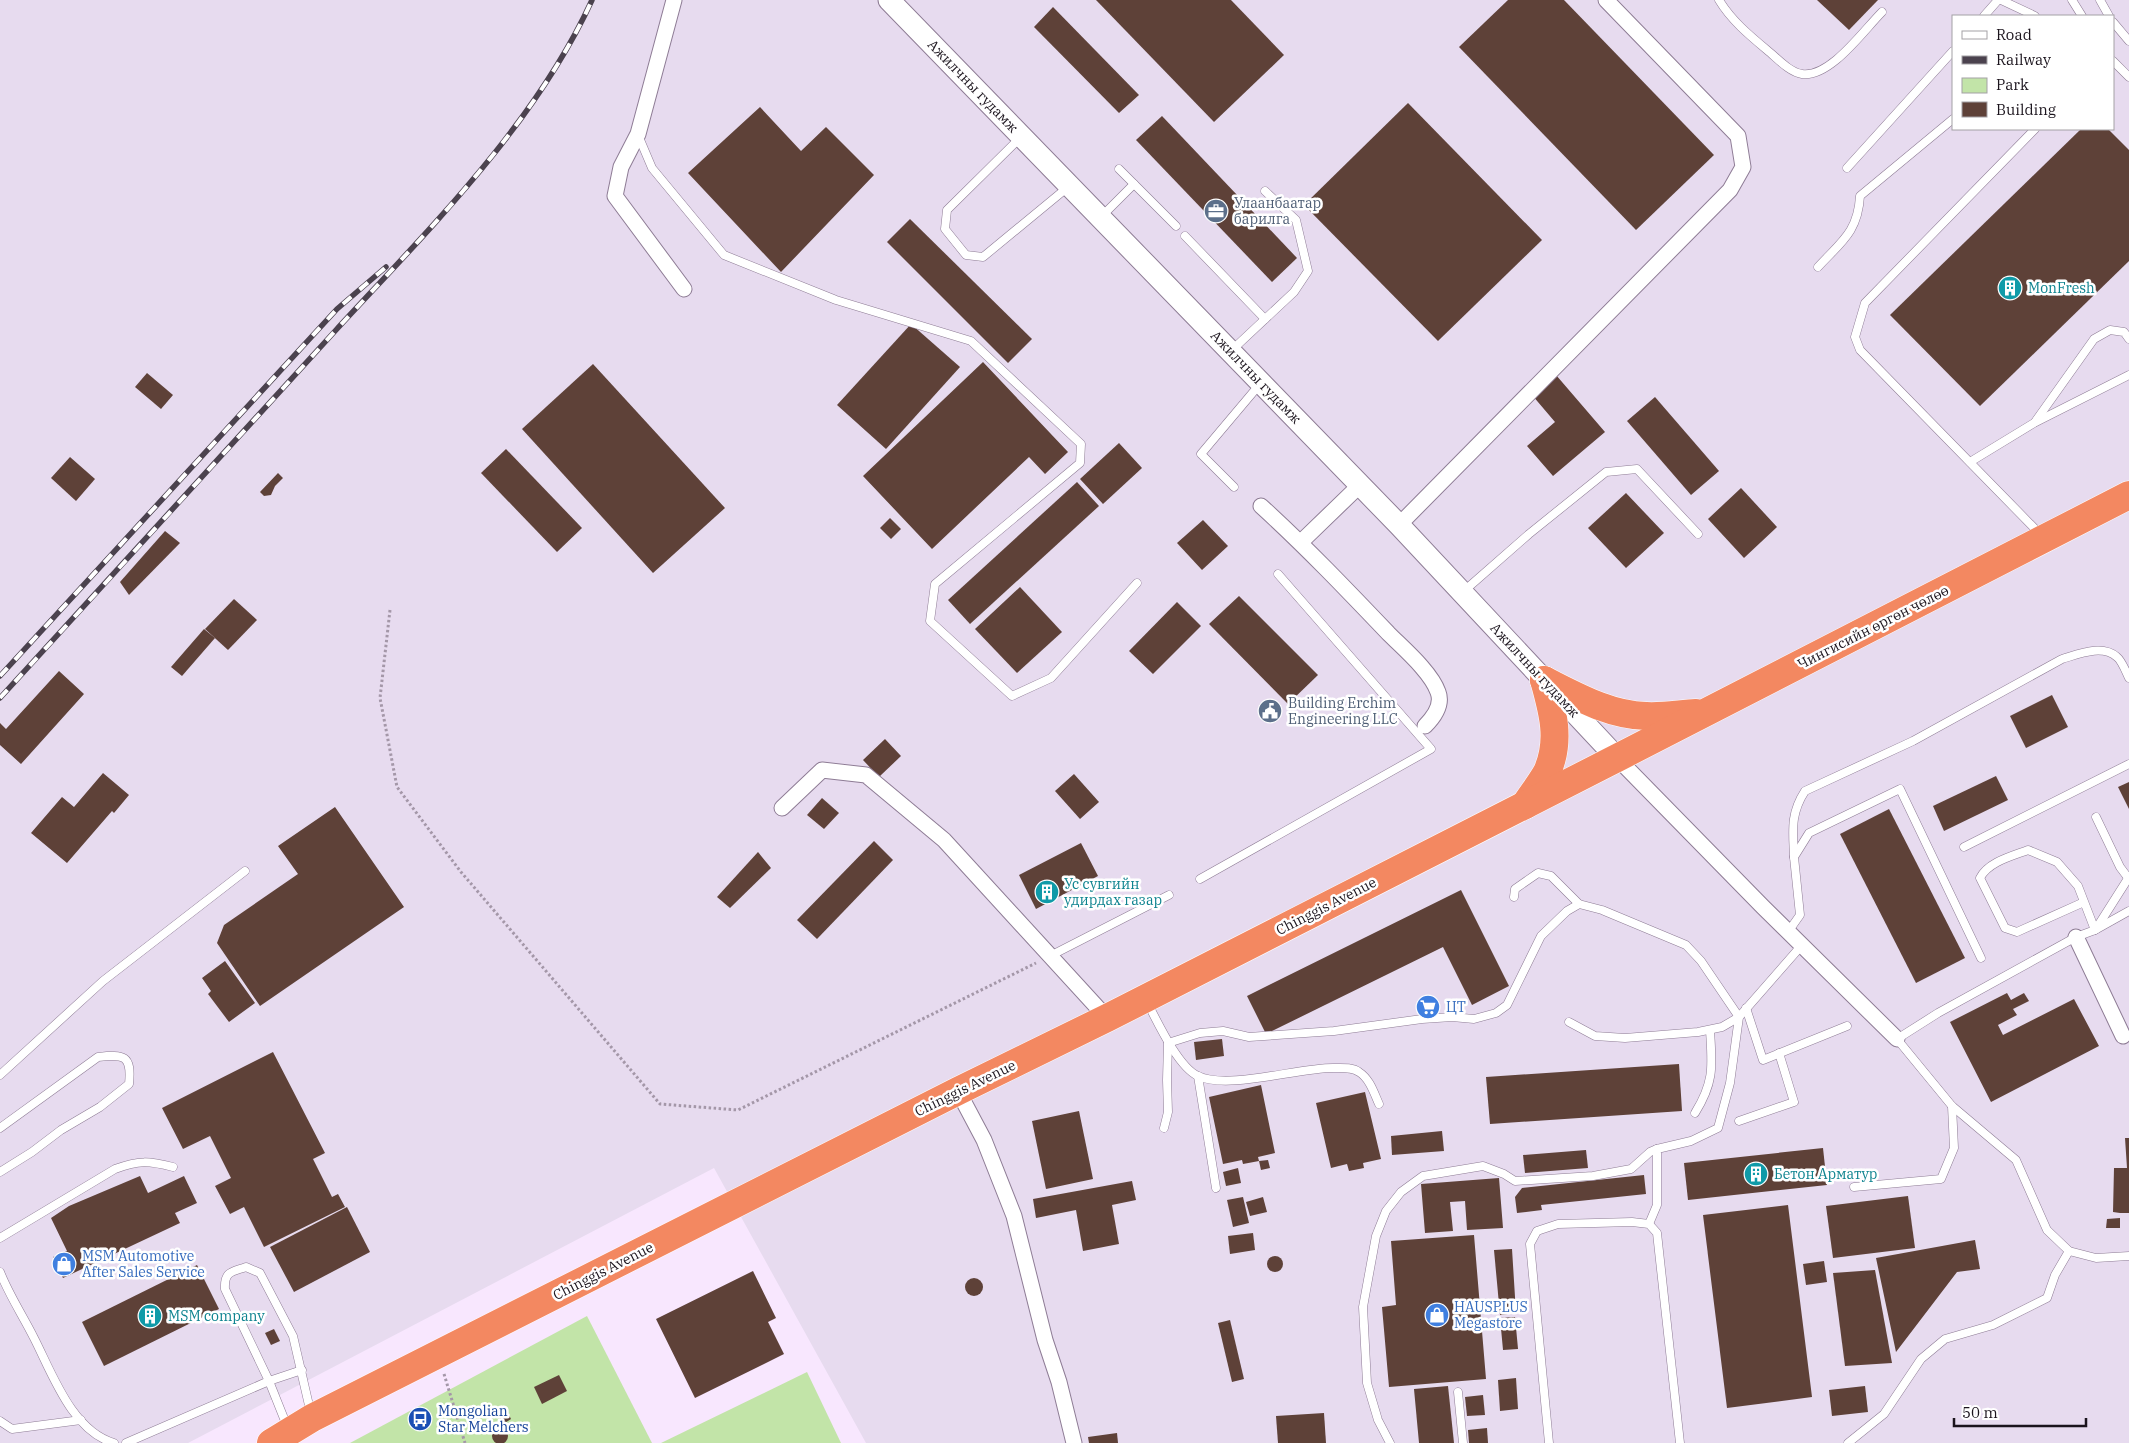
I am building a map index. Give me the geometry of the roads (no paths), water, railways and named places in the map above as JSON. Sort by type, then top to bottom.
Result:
[{"type":"highway","name":"Чингисийн өргөн чөлөө","points":[[1617,758],[2129,495]]},
{"type":"highway","points":[[1544,680],[1590,703],[1621,713],[1645,716],[1708,712]]},
{"type":"highway","points":[[1525,805],[1546,773],[1556,736],[1554,719],[1544,680]]},
{"type":"highway","name":"Chinggis Avenue","points":[[253,1443],[290,1430],[1617,758]]},
{"type":"main road","name":"Ажилчны гудамж","points":[[889,0],[1399,525],[1617,758]]},
{"type":"street","points":[[674,0],[638,134],[621,167],[615,196],[684,289]]},
{"type":"street","points":[[1399,525],[1730,190],[1743,167],[1738,136],[1606,0]]},
{"type":"street","points":[[1301,542],[1360,485]]},
{"type":"street","points":[[1261,506],[1301,542],[1432,682],[1439,693],[1440,702],[1436,713],[1425,726]]},
{"type":"street","points":[[1617,758],[1788,932],[1897,1039]]},
{"type":"street","points":[[782,808],[822,770],[866,775],[944,840],[1106,1018]]},
{"type":"street","points":[[2076,937],[2123,1036]]},
{"type":"street","points":[[958,1091],[984,1140],[1014,1216],[1045,1340],[1059,1382],[1074,1443]]},
{"type":"lane","points":[[1719,0],[1745,32],[1786,67],[1800,74],[1812,74],[1830,66],[1882,12]]},
{"type":"lane","points":[[1985,15],[2000,0],[2026,15]]},
{"type":"lane","points":[[2072,0],[2081,15]]},
{"type":"lane","points":[[2100,0],[2108,15]]},
{"type":"lane","points":[[2114,23],[2129,41]]},
{"type":"lane","points":[[1847,168],[1952,51]]},
{"type":"lane","points":[[2114,62],[2129,78]]},
{"type":"lane","points":[[1818,267],[1852,230],[1859,214],[1860,196],[1952,120]]},
{"type":"lane","points":[[2034,130],[1865,304],[1855,337],[1860,350],[2044,538]]},
{"type":"lane","points":[[638,134],[652,168],[724,255],[836,300],[971,342],[1081,444],[1080,463],[935,584],[930,621],[1012,696],[1051,678],[1137,583]]},
{"type":"lane","points":[[1022,136],[947,210],[945,229],[966,254],[983,257],[1069,185]]},
{"type":"lane","points":[[1119,169],[1176,226]]},
{"type":"lane","points":[[1101,218],[1134,184]]},
{"type":"lane","points":[[1230,351],[1294,292],[1308,271],[1296,220],[1264,191]]},
{"type":"lane","points":[[1185,236],[1265,319]]},
{"type":"lane","points":[[2034,423],[2094,339],[2110,330],[2124,332],[2129,338]]},
{"type":"lane","points":[[1970,462],[2034,423],[2129,375]]},
{"type":"lane","points":[[1234,487],[1201,454],[1261,383]]},
{"type":"lane","points":[[1462,592],[1529,534],[1606,472],[1637,469],[1698,534]]},
{"type":"lane","points":[[1200,879],[1432,750],[1278,574]]},
{"type":"lane","points":[[1788,932],[1800,915],[1793,825],[1796,804],[1805,791],[1913,741],[2062,659],[2088,651],[2104,651],[2118,657],[2129,678]]},
{"type":"lane","points":[[1964,847],[2129,764]]},
{"type":"lane","points":[[1794,857],[1809,833],[1900,789],[1981,958]]},
{"type":"lane","points":[[2095,930],[2129,878],[2120,867],[2096,817]]},
{"type":"lane","points":[[2084,902],[2017,932],[2005,928],[1980,878],[1983,872],[2004,858],[2028,850],[2057,862],[2078,886],[2095,930]]},
{"type":"lane","points":[[0,1075],[103,981],[245,872]]},
{"type":"lane","points":[[1390,1443],[1378,1420],[1367,1383],[1363,1306],[1376,1236],[1386,1211],[1401,1192],[1423,1176],[1483,1166],[1504,1174],[1515,1181],[1593,1176],[1631,1169],[1650,1152],[1691,1141],[1718,1128],[1730,1083],[1739,1016],[1702,961],[1686,945],[1602,910],[1578,904],[1551,876],[1538,873],[1515,889],[1514,897]]},
{"type":"lane","points":[[1050,956],[1169,895]]},
{"type":"lane","points":[[1168,1043],[1200,1033],[1223,1031],[1249,1037],[1334,1031],[1422,1019],[1452,1017],[1474,1019],[1496,1013],[1507,1005],[1542,936],[1578,904]]},
{"type":"lane","points":[[2129,910],[1938,1013],[1897,1039],[1952,1106],[2016,1160],[2047,1230],[2069,1251],[2096,1258],[2129,1256]]},
{"type":"lane","points":[[1569,1022],[1595,1036],[1625,1038],[1698,1032],[1722,1027],[1739,1016],[1802,946]]},
{"type":"lane","points":[[1145,998],[1168,1043],[1198,1076],[1221,1082],[1317,1068],[1349,1068],[1360,1072],[1368,1080],[1379,1104]]},
{"type":"lane","points":[[1746,1008],[1763,1060],[1847,1026]]},
{"type":"lane","points":[[1695,1113],[1706,1096],[1710,1079],[1710,1030]]},
{"type":"lane","points":[[1164,1128],[1168,1112],[1168,1043]]},
{"type":"lane","points":[[1739,1121],[1794,1102],[1779,1053]]},
{"type":"lane","points":[[0,1128],[98,1057],[118,1055],[125,1057],[129,1063],[129,1084],[100,1107],[61,1130],[32,1152],[0,1172]]},
{"type":"lane","points":[[1198,1076],[1216,1188]]},
{"type":"lane","points":[[1854,1187],[1941,1179],[1954,1148],[1952,1106]]},
{"type":"lane","points":[[1649,1224],[1658,1205],[1657,1150]]},
{"type":"lane","points":[[0,1237],[115,1170],[136,1162],[152,1162],[173,1167]]},
{"type":"lane","points":[[1549,1443],[1530,1244],[1537,1231],[1558,1224],[1632,1222],[1649,1224],[1657,1233],[1680,1443]]},
{"type":"lane","points":[[1848,1443],[1884,1414],[1921,1359],[1945,1339],[1993,1325],[2047,1298],[2055,1275],[2069,1251]]},
{"type":"lane","points":[[246,1267],[260,1273],[293,1336],[302,1370],[290,1430],[225,1289],[224,1279],[229,1273],[246,1267]]},
{"type":"lane","points":[[0,1273],[61,1393],[94,1434],[114,1443]]},
{"type":"lane","points":[[126,1443],[269,1381],[302,1370]]},
{"type":"lane","points":[[1458,1392],[1463,1443]]},
{"type":"lane","points":[[0,1421],[12,1429],[81,1420]]},
{"type":"railway","points":[[0,698],[407,254],[477,174],[541,90],[568,46],[592,0]]},
{"type":"railway","points":[[0,676],[337,309],[386,267]]},
{"type":"place","name":"Улаанбаатар барилга","points":[[1216,211]]},
{"type":"place","name":"MonFresh","points":[[2010,288]]},
{"type":"place","name":"Building Erchim Engineering LLC","points":[[1270,711]]},
{"type":"place","name":"Ус сувгийн удирдах газар","points":[[1047,892]]},
{"type":"place","name":"ЦТ","points":[[1428,1007]]},
{"type":"place","name":"Бетон Арматур","points":[[1756,1174]]},
{"type":"place","name":"MSM Automotive After Sales Service","points":[[64,1264]]},
{"type":"place","name":"HAUSPLUS Megastore","points":[[1437,1315]]},
{"type":"place","name":"MSM company","points":[[150,1316]]},
{"type":"place","name":"Mongolian Star Melchers","points":[[420,1419]]}]
